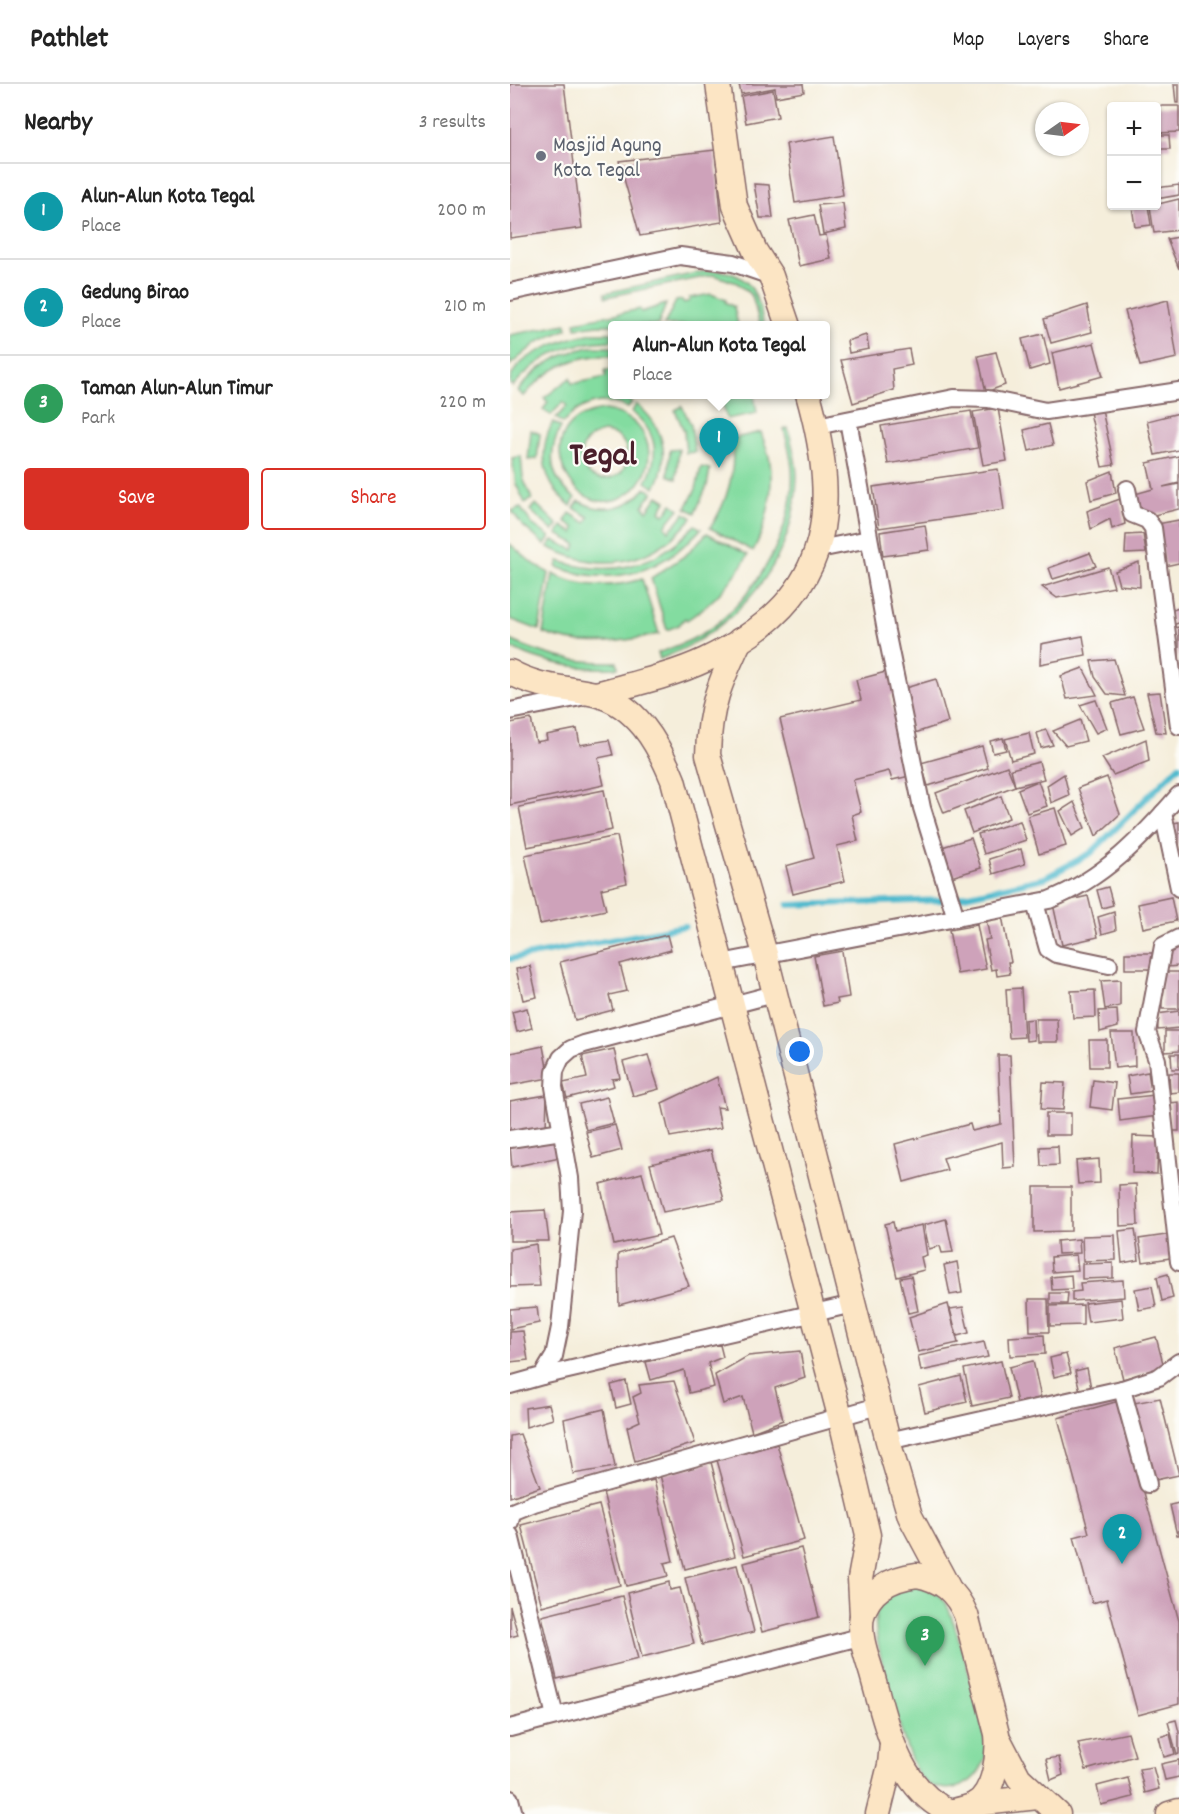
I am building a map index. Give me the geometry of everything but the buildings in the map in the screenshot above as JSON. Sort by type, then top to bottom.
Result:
[{"type":"street","points":[[718,84],[735,206],[755,251],[771,276],[786,321]]},
{"type":"street","points":[[510,292],[680,256],[733,263],[771,276]]},
{"type":"street","points":[[817,426],[954,398],[988,399],[1046,411],[1179,391]]},
{"type":"street","points":[[510,711],[596,694],[672,673],[706,660],[764,627],[776,617],[799,586],[819,549],[826,496],[817,426],[809,399]]},
{"type":"street","points":[[848,420],[868,539],[922,808],[955,914]]},
{"type":"street","points":[[1127,489],[1132,514],[1147,520],[1153,528],[1178,726]]},
{"type":"street","points":[[819,549],[868,539]]},
{"type":"street","points":[[740,640],[719,686],[708,722],[708,755],[765,954],[878,1406],[910,1516],[948,1587],[959,1599],[966,1615],[997,1734],[999,1752],[995,1767],[985,1793],[975,1804]]},
{"type":"street","points":[[510,672],[547,687],[596,694],[626,708],[645,728],[663,754],[673,780],[840,1416],[868,1535],[860,1579],[863,1626],[892,1742],[905,1770],[921,1792],[947,1813],[975,1804],[1038,1797]]},
{"type":"street","points":[[721,963],[955,914],[1035,903],[1072,891],[1108,867],[1179,795]]},
{"type":"street","points":[[1163,813],[1179,888]]},
{"type":"street","points":[[1035,903],[1048,949],[1056,954],[1108,965]]},
{"type":"street","points":[[1179,938],[1166,942],[1163,946],[1155,994],[1148,1014],[1147,1032],[1157,1060],[1179,1262]]},
{"type":"street","points":[[542,1376],[554,1356],[560,1327],[572,1211],[570,1178],[554,1088],[555,1071],[561,1058],[571,1049],[774,994]]},
{"type":"street","points":[[510,1139],[562,1131]]},
{"type":"street","points":[[510,1385],[853,1304]]},
{"type":"street","points":[[888,1441],[1122,1389],[1159,1377],[1179,1362]]},
{"type":"street","points":[[1122,1389],[1148,1484]]},
{"type":"street","points":[[510,1522],[512,1512],[534,1503],[878,1406]]},
{"type":"street","points":[[510,1535],[555,1716]]},
{"type":"street","points":[[863,1626],[873,1595],[885,1584],[900,1577],[916,1575],[933,1578],[948,1587]]},
{"type":"street","points":[[510,1728],[863,1626]]},
{"type":"street","points":[[997,1734],[1013,1769],[1038,1797],[1058,1814]]},
{"type":"street","points":[[878,1814],[890,1765],[892,1742]]},
{"type":"street","points":[[510,1799],[514,1814]]},
{"type":"street","points":[[1169,1814],[1179,1811]]},
{"type":"green space","points":[[710,270],[724,271],[743,279],[749,286],[758,303],[763,321],[759,321],[752,296],[737,283],[714,275],[606,297],[605,293]]},
{"type":"green space","points":[[711,294],[726,300],[725,302],[734,307],[737,321],[666,321],[676,301],[682,300],[683,303],[690,301],[689,298]]},
{"type":"green space","points":[[666,304],[660,321],[608,321],[608,325],[576,328],[575,322],[640,309],[641,312]]},
{"type":"green space","points":[[566,324],[567,329],[538,342],[510,365],[510,335]]},
{"type":"green space","points":[[593,333],[608,333],[608,341],[583,344],[557,352],[534,366],[513,386],[510,384],[520,364],[530,356],[571,339]]},
{"type":"green space","points":[[590,347],[608,347],[608,356],[574,360],[543,378],[524,396],[518,391],[541,368],[569,353]]},
{"type":"green space","points":[[605,370],[608,370],[608,399],[625,399],[632,402],[628,408],[610,402],[601,402],[585,406],[563,423],[556,418],[567,406],[563,402],[551,415],[543,410],[548,402],[544,398],[570,378],[572,384],[606,377]]},
{"type":"green space","points":[[721,399],[755,399],[757,413],[727,419]]},
{"type":"green space","points":[[636,404],[653,422],[662,442],[663,465],[655,488],[646,482],[653,462],[654,444],[647,427],[632,412]]},
{"type":"green space","points":[[682,406],[691,425],[695,452],[686,453],[684,431],[675,410]]},
{"type":"green space","points":[[605,410],[626,417],[642,432],[646,438],[649,457],[645,474],[635,488],[614,500],[594,500],[577,489],[565,473],[560,453],[564,434],[578,418]],"holes":[[[603,432],[611,434],[626,446],[625,466],[621,473],[608,479],[597,478],[583,465],[581,456],[583,446],[591,438]]]},
{"type":"green space","points":[[553,422],[561,427],[552,456],[553,466],[560,482],[575,498],[571,506],[554,488],[546,467],[545,445]]},
{"type":"green space","points":[[788,428],[797,471],[794,509],[786,538],[773,565],[757,589],[737,611],[714,630],[660,659],[658,653],[691,639],[716,624],[734,608],[766,566],[787,517],[792,493],[792,469],[784,429]]},
{"type":"green space","points":[[531,430],[540,434],[537,459],[528,460]]},
{"type":"green space","points":[[761,432],[769,457],[771,485],[766,519],[753,551],[710,528],[726,497],[729,486],[733,462],[731,439]]},
{"type":"green space","points":[[679,449],[676,479],[668,475],[670,450]]},
{"type":"green space","points":[[521,456],[523,478],[532,499],[525,503],[516,484],[512,458]]},
{"type":"green space","points":[[701,467],[710,469],[707,486],[695,513],[686,508],[696,489]]},
{"type":"green space","points":[[645,488],[653,492],[643,506],[647,511],[658,496],[666,501],[660,511],[664,515],[672,504],[679,509],[665,526],[669,531],[685,513],[692,518],[677,534],[661,546],[644,555],[607,562],[568,555],[548,547],[553,540],[574,550],[576,544],[557,534],[562,526],[573,533],[575,528],[565,521],[570,513],[586,523],[589,517],[574,508],[579,501],[596,507],[615,507],[631,501]]},
{"type":"green space","points":[[536,504],[558,525],[553,531],[530,510]]},
{"type":"green space","points":[[520,507],[532,524],[550,537],[545,545],[522,525],[512,511]]},
{"type":"green space","points":[[695,525],[701,529],[686,544],[653,566],[635,572],[617,576],[598,576],[557,567],[559,561],[597,568],[633,565],[666,550]]},
{"type":"green space","points":[[707,533],[748,555],[736,574],[714,599],[687,620],[685,618],[679,625],[667,630],[651,578],[686,555]]},
{"type":"green space","points":[[510,544],[531,562],[549,573],[539,630],[510,619]]},
{"type":"green space","points":[[553,574],[574,582],[597,585],[620,584],[642,579],[659,634],[614,642],[585,642],[557,638],[543,633]]},
{"type":"green space","points":[[510,640],[562,658],[617,662],[618,668],[576,667],[549,662],[510,647]]},
{"type":"green space","points":[[917,1585],[938,1594],[946,1603],[971,1679],[982,1724],[986,1753],[983,1765],[976,1776],[966,1784],[954,1788],[945,1789],[928,1784],[915,1768],[894,1707],[878,1643],[876,1618],[882,1602],[895,1592]]},
{"type":"waterway","points":[[788,905],[947,900],[1045,878],[1091,853],[1179,766]]},
{"type":"waterway","points":[[510,959],[685,926]]},
{"type":"place","name":"Masjid Agung Kota Tegal","points":[[541,156]]},
{"type":"place","name":"Alun-Alun Kota Tegal","points":[[719,468]]},
{"type":"place","name":"Gedung Birao","points":[[1122,1564]]},
{"type":"place","name":"Taman Alun-Alun Timur","points":[[925,1666]]},
{"type":"district","name":"Tegal","points":[[603,452]]}]
